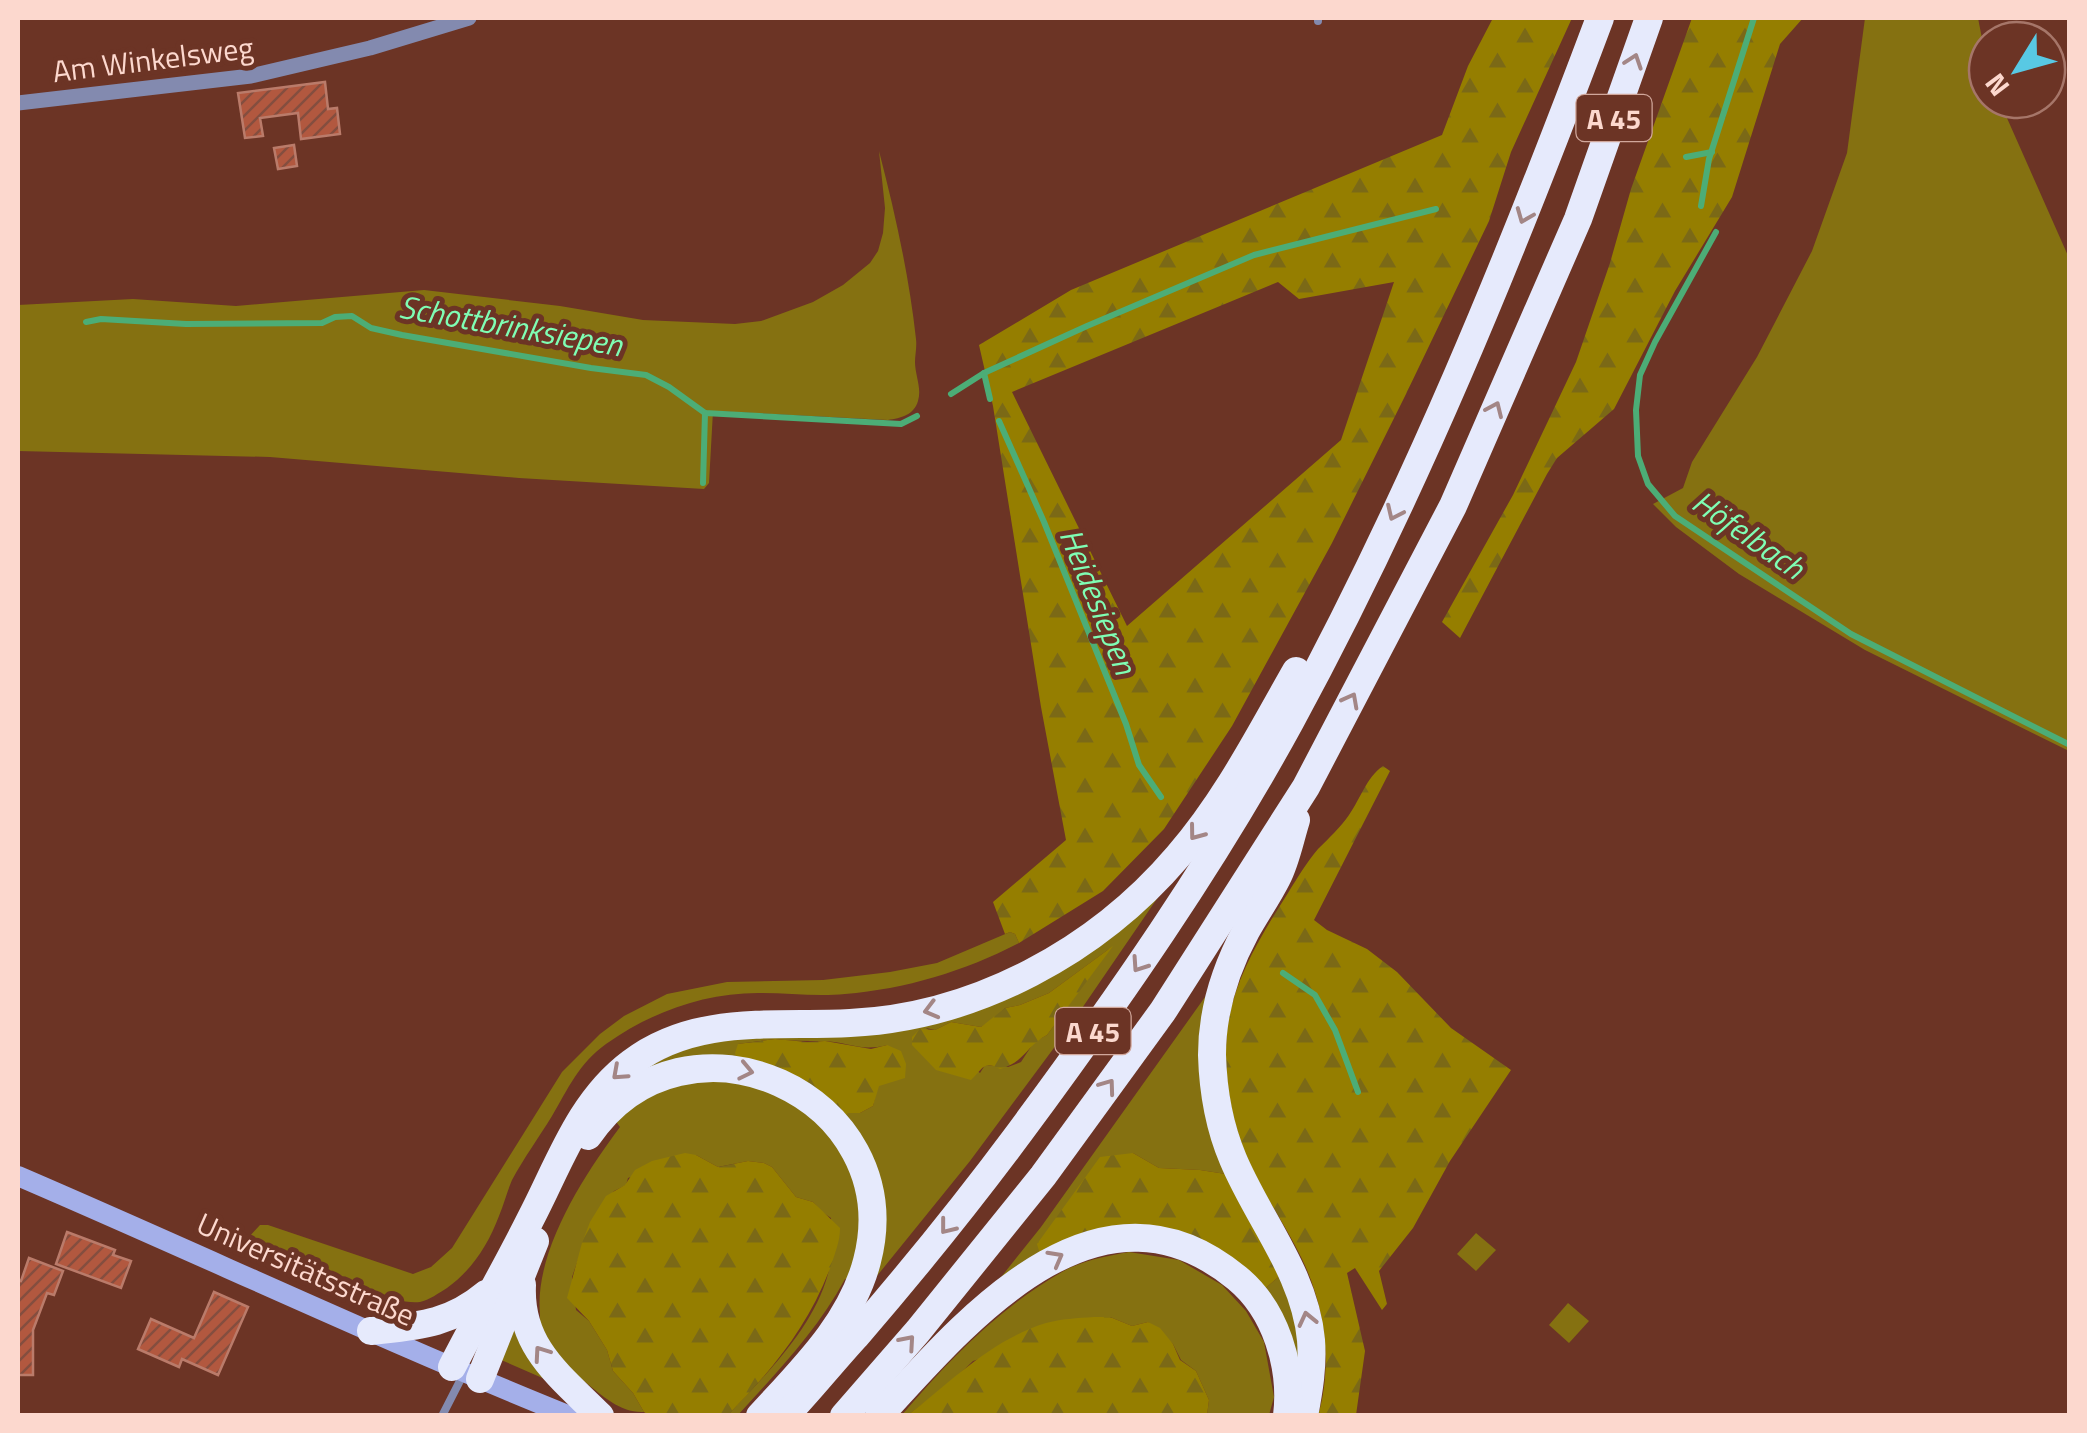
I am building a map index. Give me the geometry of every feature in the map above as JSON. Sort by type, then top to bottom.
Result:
[{"type":"highway","name":"A 45","points":[[785,1416],[940,1236],[998,1162],[1208,861],[1290,723],[1466,360],[1600,18]]},
{"type":"highway","name":"A 45","points":[[844,1416],[918,1332],[1043,1176],[1163,1011],[1306,787],[1453,506],[1578,218],[1649,18]]},
{"type":"highway","points":[[465,1373],[491,1290],[534,1214],[567,1143],[618,1074],[653,1048],[676,1037],[729,1025],[861,1022],[926,1012],[984,993],[1057,959],[1112,920],[1161,875],[1201,827],[1236,775],[1318,633],[1347,610]]},
{"type":"highway","points":[[1304,1416],[1312,1362],[1304,1304],[1233,1159],[1216,1101],[1212,1052],[1224,981],[1244,934],[1279,876],[1306,787]]},
{"type":"highway","points":[[465,1373],[523,1273],[550,1206],[581,1146],[601,1119],[632,1093],[667,1076],[712,1067],[733,1068],[759,1074],[798,1092],[818,1107],[860,1165],[872,1211],[871,1237],[860,1280],[836,1328],[760,1416]]},
{"type":"highway","points":[[879,1416],[944,1346],[1019,1282],[1069,1250],[1112,1238],[1138,1237],[1192,1249],[1220,1264],[1256,1298],[1272,1323],[1286,1364],[1286,1416]]},
{"type":"highway","points":[[523,1273],[523,1314],[536,1348],[600,1416]]},
{"type":"highway","points":[[371,1330],[448,1319],[491,1290]]},
{"type":"main road","name":"Universitätsstraße","points":[[18,1176],[570,1416]]},
{"type":"street","name":"Am Winkelsweg","points":[[18,103],[251,76],[370,48],[468,18]]},
{"type":"lane","points":[[442,1416],[465,1373]]},
{"type":"shaded area","points":[[1865,18],[1978,18],[1967,20],[1967,120],[2008,120],[2069,258],[2069,751],[1865,650],[1739,574],[1676,527],[1653,504],[1683,488],[1692,462],[1757,357],[1812,251],[1847,153]]},
{"type":"shaded area","points":[[879,151],[913,315],[919,391],[916,406],[906,415],[888,420],[713,411],[709,483],[704,489],[270,457],[18,451],[18,305],[133,299],[236,306],[424,290],[643,320],[735,324],[761,321],[813,302],[870,263],[883,233],[885,208]]},
{"type":"shaded area","points":[[1165,887],[1065,1033],[970,1161],[868,1287],[845,1279],[809,1334],[738,1415],[728,1415],[800,1332],[821,1294],[831,1260],[831,1218],[813,1202],[796,1197],[772,1167],[764,1163],[748,1161],[718,1167],[696,1155],[628,1178],[591,1222],[572,1277],[576,1310],[589,1321],[607,1350],[613,1371],[644,1412],[612,1403],[556,1356],[541,1329],[540,1290],[545,1265],[577,1191],[620,1127],[602,1103],[625,1079],[698,1041],[929,1018]],"holes":[[[1109,949],[1047,1035],[1034,1042],[1021,1062],[1008,1067],[985,1065],[980,1073],[926,1028],[935,1030],[951,1022],[981,1027],[1005,1008],[1049,993]],[[775,1039],[862,1047],[887,1045],[873,1106],[860,1113],[848,1113],[738,1044]]]},
{"type":"shaded area","points":[[1010,932],[1019,943],[978,962],[913,983],[835,995],[720,996],[680,1006],[623,1033],[588,1059],[575,1077],[512,1180],[495,1227],[478,1256],[456,1281],[427,1300],[407,1302],[392,1298],[301,1256],[290,1258],[250,1242],[249,1237],[260,1225],[268,1225],[413,1274],[431,1267],[452,1248],[562,1072],[624,1016],[667,994],[727,982],[823,980],[937,963]]},
{"type":"shaded area","points":[[1215,983],[1232,1175],[1159,1168],[1133,1153],[1041,1257],[982,1301],[1041,1227]]},
{"type":"shaded area","points":[[1476,1233],[1496,1250],[1476,1271],[1457,1254]]},
{"type":"shaded area","points":[[1129,1252],[1179,1260],[1222,1285],[1246,1311],[1264,1342],[1274,1397],[1269,1415],[1207,1415],[1209,1400],[1196,1371],[1181,1360],[1173,1344],[1148,1322],[1132,1326],[1110,1317],[973,1361],[949,1384],[908,1415],[901,1416],[956,1356],[1039,1286],[1070,1268]]},
{"type":"shaded area","points":[[1284,1272],[1296,1309],[1303,1382],[1261,1292]]},
{"type":"shaded area","points":[[1568,1303],[1589,1321],[1569,1343],[1549,1325]]},
{"type":"shaded area","points":[[513,1322],[547,1380],[499,1359]]},
{"type":"green space","points":[[1493,18],[1572,18],[1511,152],[1489,221],[1406,394],[1332,543],[1232,726],[1164,829],[1103,891],[1019,943],[1015,934],[1005,934],[993,902],[1066,840],[993,406],[979,345],[1071,290],[1442,135],[1468,66]],"holes":[[[1278,282],[1299,299],[1394,282],[1341,440],[1127,626],[1012,392]]]},
{"type":"green space","points":[[1692,18],[1803,18],[1780,44],[1732,197],[1675,291],[1614,409],[1557,458],[1547,474],[1460,638],[1442,622],[1513,495],[1576,362],[1631,189]]},
{"type":"green space","points":[[1383,766],[1390,771],[1314,920],[1367,949],[1397,972],[1451,1028],[1511,1070],[1450,1161],[1413,1228],[1379,1271],[1387,1304],[1382,1310],[1355,1268],[1347,1273],[1365,1351],[1356,1415],[1318,1416],[1326,1356],[1321,1316],[1302,1259],[1254,1173],[1240,1138],[1227,1081],[1226,1043],[1243,972],[1269,923],[1310,859],[1346,820],[1368,782]]},
{"type":"green space","points":[[1113,946],[1047,1035],[1008,1066],[987,1066],[971,1080],[936,1070],[912,1045],[912,1037],[920,1029],[935,1030],[951,1022],[981,1027],[1005,1008],[1049,993]]},
{"type":"green space","points":[[775,1039],[825,1041],[871,1049],[887,1045],[901,1051],[906,1064],[905,1078],[879,1086],[873,1106],[860,1113],[848,1113],[835,1124],[737,1060],[738,1044]]},
{"type":"green space","points":[[685,1153],[718,1167],[748,1161],[764,1163],[772,1167],[796,1197],[813,1202],[840,1228],[831,1266],[812,1309],[774,1364],[728,1415],[650,1416],[644,1412],[613,1371],[607,1350],[589,1321],[567,1298],[590,1222],[606,1196],[625,1185],[635,1170],[652,1161]]},
{"type":"green space","points":[[1133,1153],[1159,1168],[1232,1175],[1284,1272],[1261,1292],[1198,1243],[1041,1257],[1037,1244],[1100,1157]]},
{"type":"green space","points":[[1110,1317],[1132,1326],[1148,1322],[1160,1328],[1180,1360],[1196,1371],[1209,1400],[1207,1415],[908,1415],[1007,1340],[1046,1323]]},
{"type":"building","points":[[325,82],[328,109],[337,108],[340,134],[301,139],[298,113],[260,118],[263,136],[245,138],[238,93]]},
{"type":"building","points":[[294,145],[297,166],[278,169],[274,148]]},
{"type":"building","points":[[67,1232],[115,1250],[113,1255],[131,1261],[121,1288],[56,1264]]},
{"type":"building","points":[[29,1258],[63,1271],[54,1295],[47,1293],[33,1330],[33,1375],[18,1375],[18,1280],[21,1281]]},
{"type":"building","points":[[214,1292],[248,1307],[218,1375],[182,1359],[179,1367],[138,1349],[151,1319],[194,1338]]},
{"type":"waterway","name":"Höfelbach","points":[[1701,206],[1709,159],[1754,18]]},
{"type":"waterway","points":[[1686,157],[1712,152]]},
{"type":"waterway","points":[[951,394],[984,373],[1254,255],[1436,209]]},
{"type":"waterway","name":"Höfelbach","points":[[1716,232],[1640,375],[1636,410],[1638,456],[1648,484],[1675,516],[1851,634],[2070,745]]},
{"type":"waterway","name":"Schottbrinksiepen","points":[[86,322],[101,319],[186,324],[322,323],[352,316],[371,328],[402,335],[646,375],[705,413],[901,424],[917,416]]},
{"type":"waterway","name":"Heidesiepen","points":[[984,373],[990,399]]},
{"type":"waterway","points":[[703,483],[705,413]]},
{"type":"waterway","name":"Heidesiepen","points":[[999,421],[1044,522],[1139,765],[1161,797]]},
{"type":"waterway","name":"Heidesiepen","points":[[1283,973],[1315,995],[1335,1030],[1358,1092]]}]
